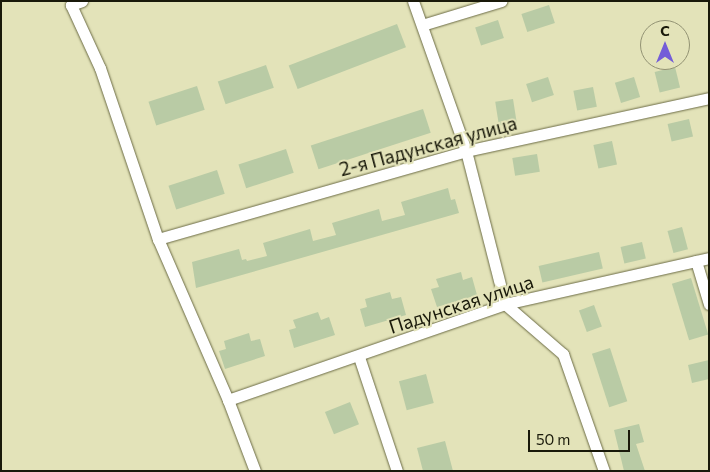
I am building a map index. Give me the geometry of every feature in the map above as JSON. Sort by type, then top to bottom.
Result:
[{"type":"street","points":[[82,1],[70,5],[100,68],[158,239],[228,400],[255,471]]},
{"type":"street","points":[[413,1],[466,151],[505,304],[563,354],[604,471]]},
{"type":"street","points":[[422,25],[501,1]]},
{"type":"street","name":"2-я Падунская улица","points":[[158,239],[466,151],[709,98]]},
{"type":"street","name":"Падунская улица","points":[[228,400],[505,304],[709,258]]},
{"type":"street","points":[[696,261],[709,304]]},
{"type":"street","points":[[359,356],[397,471]]},
{"type":"building","points":[[549,5],[555,23],[527,32],[521,14]]},
{"type":"building","points":[[498,20],[504,38],[481,45],[475,27]]},
{"type":"building","points":[[397,24],[406,47],[298,89],[289,66]]},
{"type":"building","points":[[266,65],[274,88],[226,104],[218,82]]},
{"type":"building","points":[[676,70],[680,87],[660,92],[655,72]]},
{"type":"building","points":[[548,77],[554,95],[532,102],[526,84]]},
{"type":"building","points":[[634,77],[640,97],[621,103],[615,83]]},
{"type":"building","points":[[197,86],[205,110],[156,126],[148,102]]},
{"type":"building","points":[[593,87],[597,107],[577,110],[573,91]]},
{"type":"building","points":[[513,99],[517,123],[499,126],[495,102]]},
{"type":"building","points":[[423,109],[431,133],[319,169],[311,145]]},
{"type":"building","points":[[689,119],[693,137],[672,141],[668,124]]},
{"type":"building","points":[[612,141],[617,164],[598,168],[593,145]]},
{"type":"building","points":[[286,149],[294,173],[246,188],[238,164]]},
{"type":"building","points":[[537,154],[540,172],[515,176],[512,158]]},
{"type":"building","points":[[217,170],[225,194],[176,210],[168,186]]},
{"type":"building","points":[[448,188],[451,200],[455,199],[459,213],[196,288],[192,262],[239,249],[242,260],[246,259],[247,261],[267,256],[263,243],[310,229],[313,241],[336,235],[332,223],[379,209],[382,221],[405,215],[401,202]]},
{"type":"building","points":[[682,227],[688,249],[673,253],[668,231]]},
{"type":"building","points":[[642,242],[646,259],[624,264],[621,247]]},
{"type":"building","points":[[599,252],[603,269],[542,283],[539,266]]},
{"type":"building","points":[[461,272],[463,280],[472,277],[477,295],[437,307],[431,289],[439,287],[436,279]]},
{"type":"building","points":[[691,278],[708,334],[689,340],[672,284]]},
{"type":"building","points":[[390,292],[392,299],[401,297],[406,315],[365,327],[360,309],[367,307],[365,299]]},
{"type":"building","points":[[594,305],[602,327],[587,332],[579,310]]},
{"type":"building","points":[[318,312],[321,320],[329,317],[335,335],[294,348],[289,330],[296,328],[293,320]]},
{"type":"building","points":[[249,333],[251,341],[260,339],[265,356],[225,369],[219,351],[226,349],[224,341]]},
{"type":"building","points":[[610,348],[627,401],[609,407],[592,354]]},
{"type":"building","points":[[709,360],[709,379],[692,383],[688,365]]},
{"type":"building","points":[[426,374],[434,403],[407,410],[399,381]]},
{"type":"building","points":[[350,402],[359,424],[334,434],[325,412]]},
{"type":"building","points":[[639,424],[644,442],[636,444],[645,471],[624,471],[614,430]]},
{"type":"building","points":[[445,441],[453,471],[423,471],[417,448]]}]
